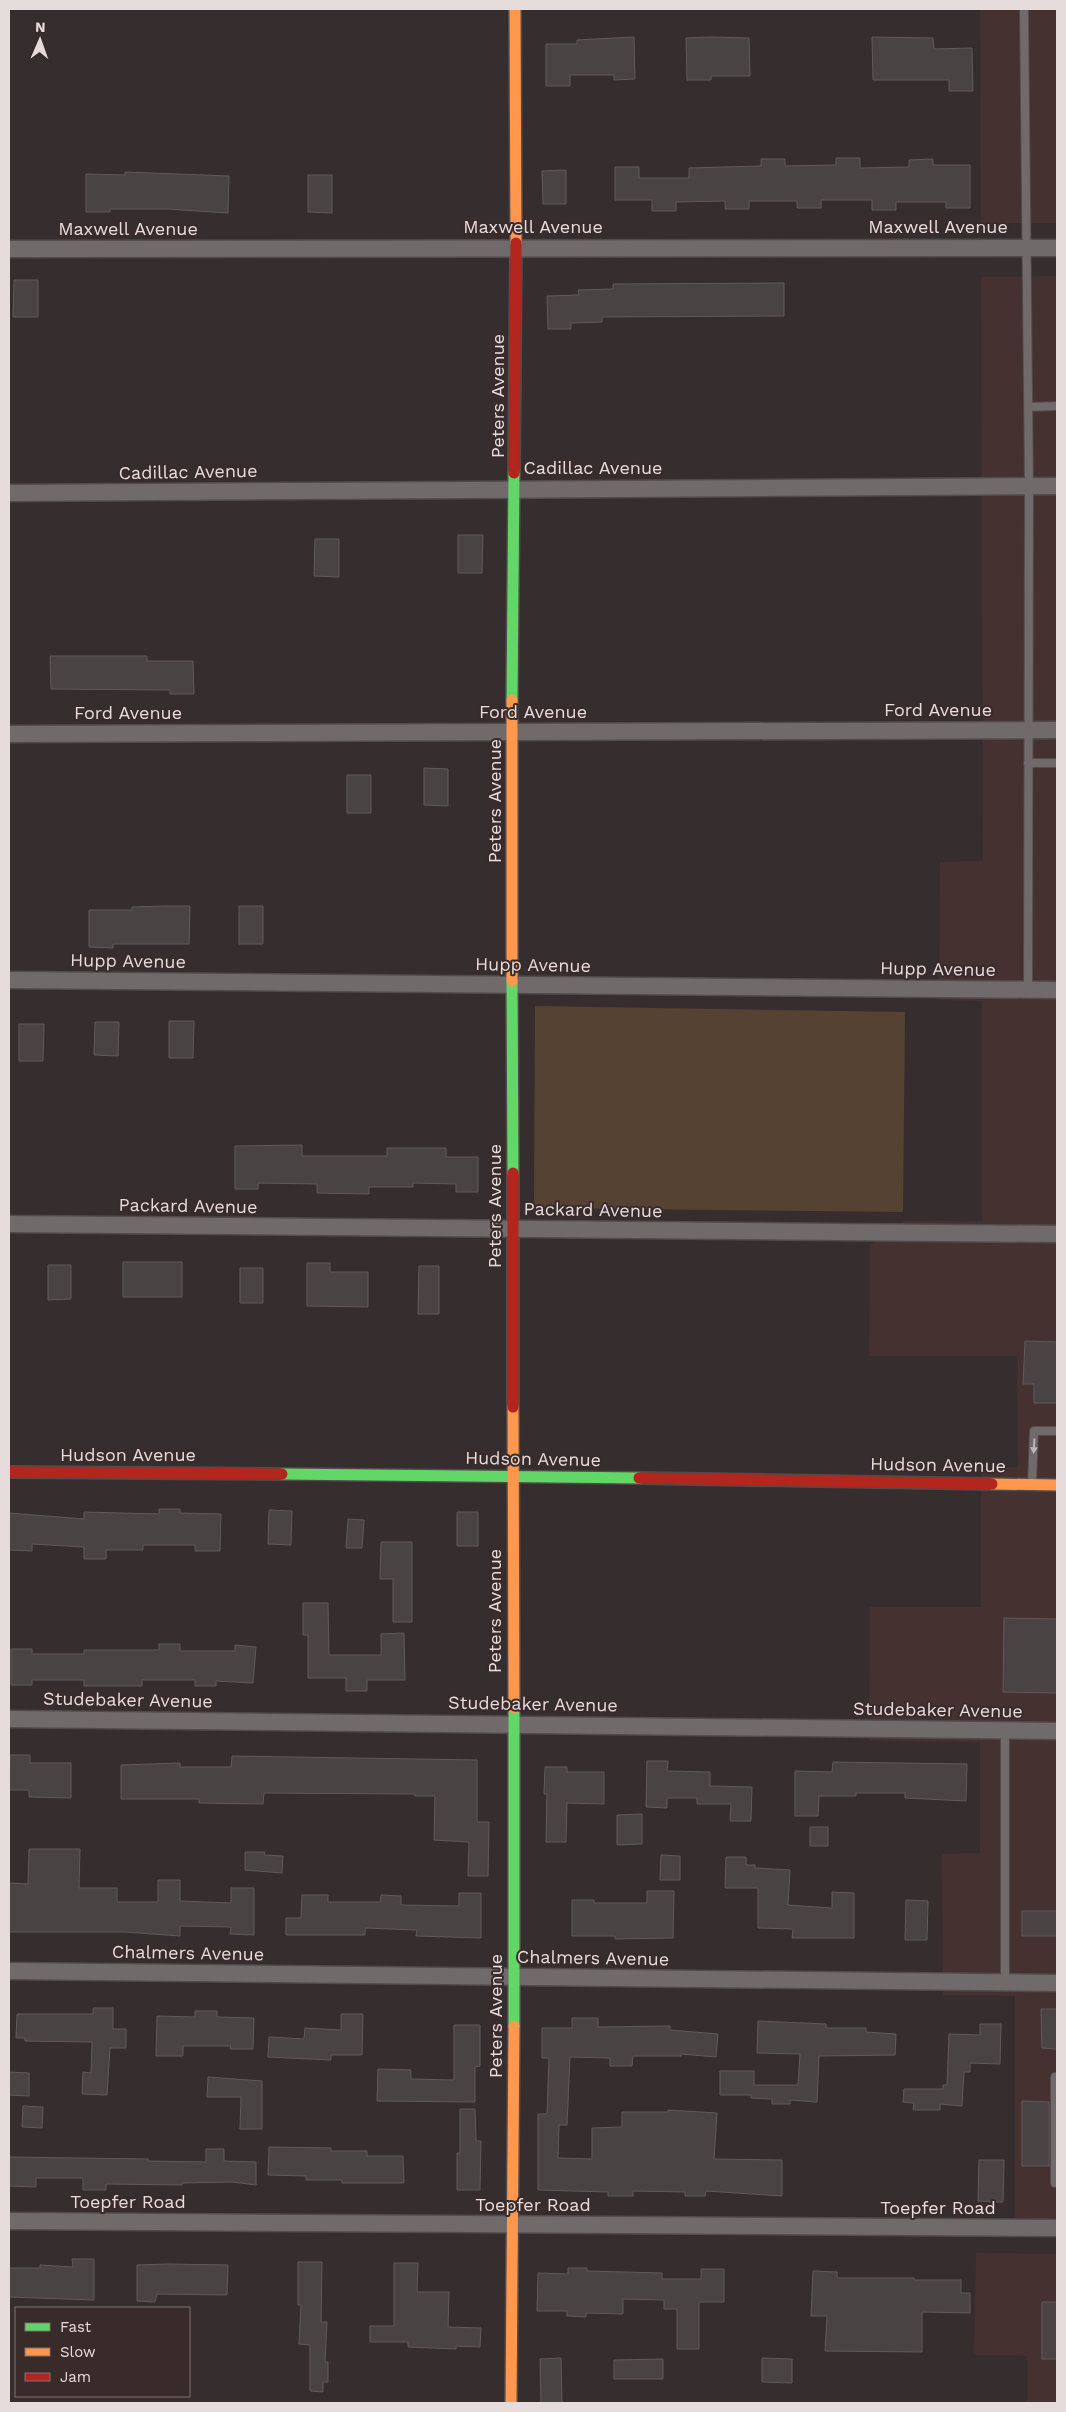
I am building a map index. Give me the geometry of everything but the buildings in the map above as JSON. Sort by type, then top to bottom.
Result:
[{"type":"street","name":"Peters Avenue","points":[[511,2403],[514,1977],[512,1230],[514,985],[512,732],[515,489],[515,9]]},
{"type":"street","name":"Maxwell Avenue","points":[[9,249],[516,247],[1057,248]]},
{"type":"street","name":"Cadillac Avenue","points":[[9,493],[1057,486]]},
{"type":"street","name":"Ford Avenue","points":[[9,734],[1057,730]]},
{"type":"street","name":"Hupp Avenue","points":[[9,980],[1057,990]]},
{"type":"street","name":"Packard Avenue","points":[[9,1224],[1057,1234]]},
{"type":"street","name":"Hudson Avenue","points":[[9,1472],[513,1476],[1057,1485]]},
{"type":"street","name":"Studebaker Avenue","points":[[9,1719],[1057,1732]]},
{"type":"street","name":"Chalmers Avenue","points":[[9,1972],[1057,1983]]},
{"type":"street","name":"Toepfer Road","points":[[9,2221],[1057,2228]]},
{"type":"lane","points":[[1024,9],[1028,407],[1028,990]]},
{"type":"lane","points":[[1028,407],[1057,406]]},
{"type":"lane","points":[[1028,763],[1057,763]]},
{"type":"lane","points":[[1032,1484],[1034,1431],[1057,1431]]},
{"type":"lane","points":[[1005,1731],[1006,1983]]},
{"type":"lane","points":[[1057,2077],[1055,2077],[1055,2182],[1057,2183]]},
{"type":"shaded area","points":[[980,9],[1057,9],[1057,223],[981,223]]},
{"type":"shaded area","points":[[1057,276],[1057,2218],[1015,2221],[1015,1996],[943,1995],[942,1854],[980,1853],[980,1742],[869,1741],[870,1607],[981,1607],[981,1469],[1018,1467],[1017,1356],[869,1356],[870,1245],[904,1221],[982,1221],[982,1001],[939,1000],[940,862],[983,861],[981,277]]},
{"type":"shaded area","points":[[535,1006],[905,1012],[903,1212],[534,1208]]},
{"type":"shaded area","points":[[976,2253],[1057,2254],[1057,2403],[1027,2403],[1027,2356],[974,2355]]},
{"type":"traffic: fast","points":[[512,700],[514,473]]},
{"type":"traffic: fast","points":[[512,981],[513,1173]]},
{"type":"traffic: fast","points":[[282,1474],[639,1478]]},
{"type":"traffic: fast","points":[[514,1708],[514,2026]]},
{"type":"traffic: slow","points":[[515,9],[516,243]]},
{"type":"traffic: slow","points":[[512,700],[512,981]]},
{"type":"traffic: slow","points":[[513,1407],[514,1708]]},
{"type":"traffic: slow","points":[[992,1484],[1057,1485]]},
{"type":"traffic: slow","points":[[511,2403],[514,2026]]},
{"type":"traffic: jam","points":[[514,473],[516,243]]},
{"type":"traffic: jam","points":[[513,1173],[513,1407]]},
{"type":"traffic: jam","points":[[9,1472],[282,1474]]},
{"type":"traffic: jam","points":[[639,1478],[992,1484]]}]
